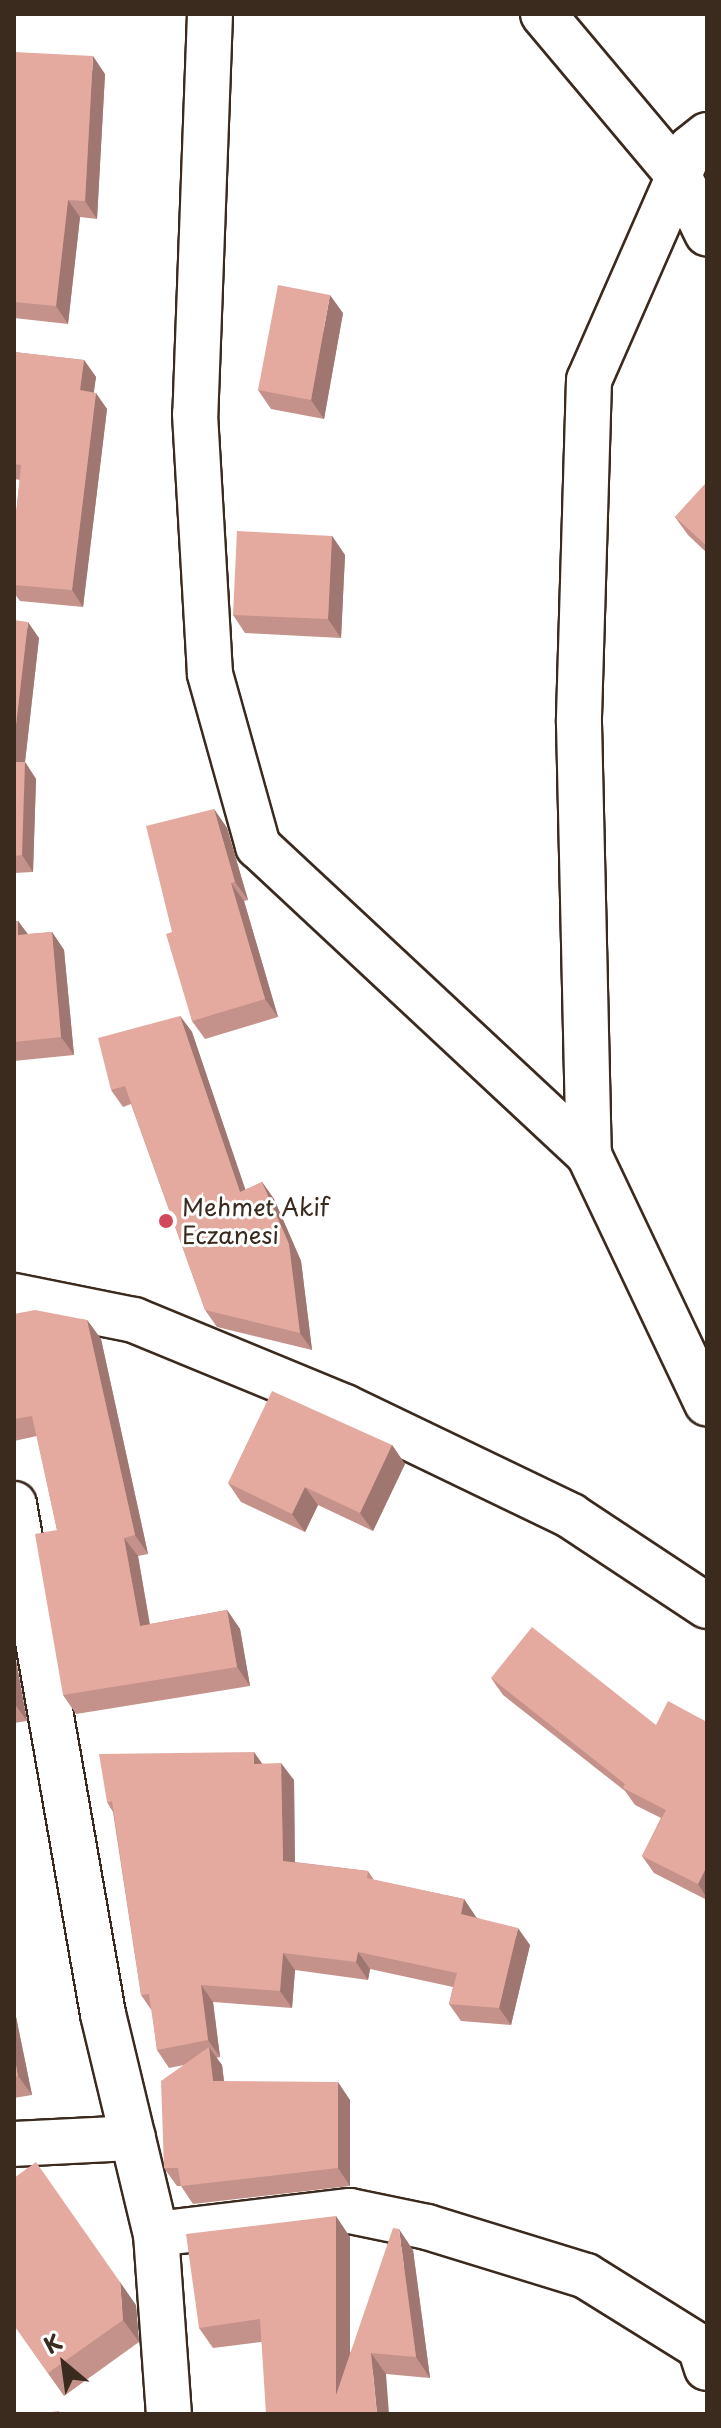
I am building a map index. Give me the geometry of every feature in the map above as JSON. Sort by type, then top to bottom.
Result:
[{"type":"street","points":[[210,14],[196,429],[210,674],[258,846],[589,1155],[707,1403]]},
{"type":"street","points":[[543,14],[679,176],[707,233]]},
{"type":"street","points":[[589,1155],[579,723],[589,380],[691,148],[707,135]]},
{"type":"street","points":[[14,1296],[134,1320],[345,1407],[571,1516],[707,1606]]},
{"type":"street","points":[[14,1504],[103,2014],[156,2234],[169,2414]]},
{"type":"street","points":[[14,2144],[133,2138]]},
{"type":"street","points":[[156,2234],[350,2211],[427,2227],[586,2276],[700,2347],[707,2368]]},
{"type":"building","points":[[14,52],[93,56],[85,201],[68,200],[56,306],[14,302]]},
{"type":"building","points":[[278,285],[330,295],[311,400],[258,390]]},
{"type":"building","points":[[14,352],[84,360],[80,390],[96,393],[72,590],[14,585],[14,532],[21,465],[14,464]]},
{"type":"building","points":[[707,482],[707,546],[675,517]]},
{"type":"building","points":[[237,531],[332,536],[328,619],[233,615]]},
{"type":"building","points":[[14,620],[28,622],[14,742]]},
{"type":"building","points":[[14,762],[25,762],[22,855],[14,856]]},
{"type":"building","points":[[214,809],[235,882],[231,883],[265,999],[192,1021],[166,934],[172,932],[146,826]]},
{"type":"building","points":[[14,921],[18,921],[18,935],[52,932],[61,1037],[14,1042]]},
{"type":"building","points":[[180,1016],[240,1192],[262,1182],[289,1244],[300,1333],[205,1310],[125,1086],[111,1090],[98,1038]]},
{"type":"building","points":[[35,1310],[87,1320],[135,1535],[124,1538],[140,1626],[227,1610],[237,1667],[63,1695],[35,1534],[57,1530],[32,1416],[14,1419],[14,1314]]},
{"type":"building","points":[[272,1391],[392,1445],[360,1513],[305,1487],[292,1514],[228,1483]]},
{"type":"building","points":[[532,1627],[656,1725],[668,1701],[707,1722],[707,1866],[698,1884],[642,1856],[666,1810],[623,1788],[625,1784],[491,1678]]},
{"type":"building","points":[[254,1752],[254,1764],[281,1763],[283,1861],[368,1871],[367,1878],[464,1899],[461,1914],[518,1928],[499,2008],[449,2004],[457,1973],[358,1952],[356,1962],[283,1953],[280,1991],[201,1985],[208,2040],[157,2050],[149,1994],[141,1995],[112,1801],[107,1802],[99,1754]]},
{"type":"building","points":[[209,2047],[213,2081],[338,2082],[338,2168],[181,2186],[178,2168],[164,2168],[161,2081]]},
{"type":"building","points":[[14,2054],[18,2076],[14,2077]]},
{"type":"building","points":[[36,2162],[120,2282],[123,2320],[48,2373],[14,2325],[14,2178]]},
{"type":"building","points":[[336,2216],[336,2395],[393,2228],[399,2229],[416,2357],[371,2353],[377,2414],[266,2414],[260,2319],[199,2328],[186,2234]]},
{"type":"building","points":[[59,2411],[60,2414],[33,2414]]},
{"type":"place","name":"Mehmet Akif Eczanesi","points":[[166,1221]]}]
